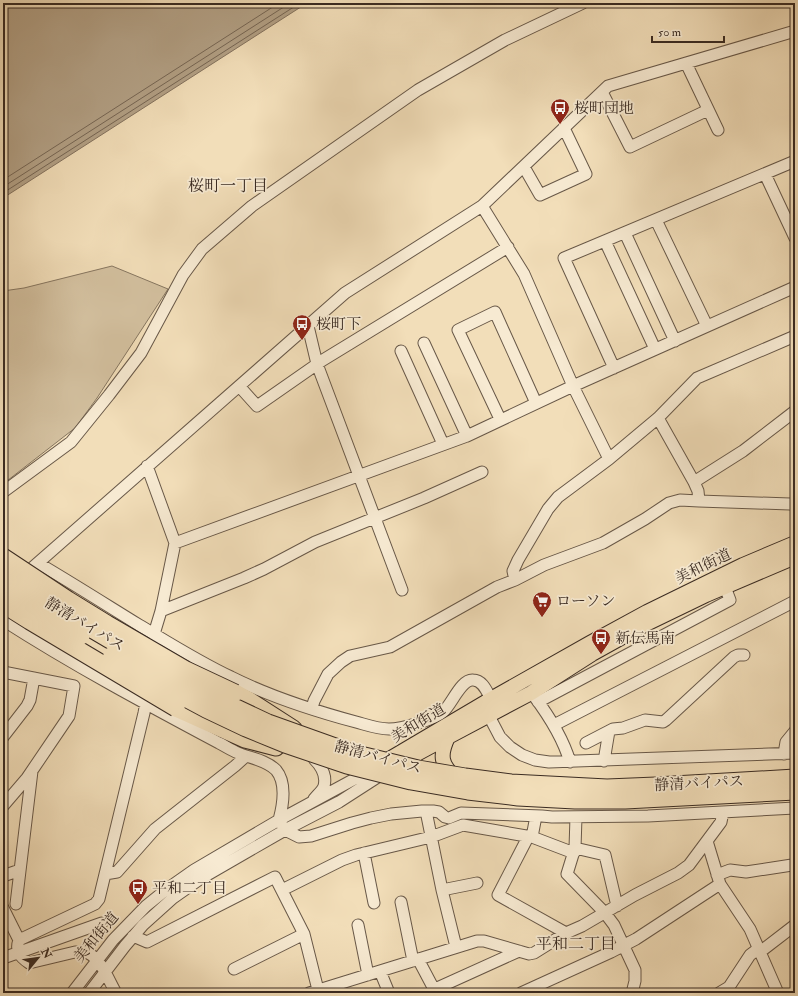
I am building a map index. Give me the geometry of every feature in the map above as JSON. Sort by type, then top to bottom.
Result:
[{"type":"highway","points":[[3,557],[107,624],[186,670],[235,693],[315,744],[349,756],[378,771],[423,788],[497,801],[536,812],[621,806],[795,798]]},
{"type":"highway","name":"静清バイパス","points":[[3,574],[90,628],[185,684],[268,723],[352,752],[418,769],[511,784],[607,788],[795,778]]},
{"type":"highway","name":"静清バイパス","points":[[3,589],[178,694],[206,709],[285,744],[347,765],[411,781],[468,791],[518,797],[575,800],[625,800],[795,791]]},
{"type":"highway","points":[[3,604],[176,708],[245,738],[314,759],[378,771],[535,790],[563,790],[795,771]]},
{"type":"main road","name":"美和街道","points":[[378,771],[491,699],[590,643],[647,612],[795,543]]},
{"type":"main road","name":"美和街道","points":[[378,771],[489,716],[535,697],[612,642],[646,624],[706,595],[795,557]]},
{"type":"main road","points":[[448,737],[444,744],[442,755],[443,761],[449,772],[457,780]]},
{"type":"street","points":[[3,492],[71,442],[105,401],[141,353],[183,275],[202,249],[252,206],[418,90],[505,40],[583,3]]},
{"type":"street","points":[[3,594],[345,293],[482,206],[608,86],[795,31]]},
{"type":"street","points":[[686,63],[718,130]]},
{"type":"street","points":[[602,92],[630,147],[708,110]]},
{"type":"street","points":[[524,166],[540,195],[586,174],[564,128]]},
{"type":"street","points":[[614,368],[564,258],[795,161]]},
{"type":"street","points":[[765,174],[795,238]]},
{"type":"street","points":[[482,206],[524,274],[573,386],[609,460]]},
{"type":"street","points":[[656,220],[707,326]]},
{"type":"street","points":[[625,233],[675,341]]},
{"type":"street","points":[[605,241],[655,350]]},
{"type":"street","points":[[239,386],[257,406],[318,364],[508,247]]},
{"type":"street","points":[[175,543],[467,436],[500,419],[795,287]]},
{"type":"street","points":[[500,419],[458,330],[495,312],[536,404]]},
{"type":"street","points":[[308,326],[318,364],[402,590]]},
{"type":"street","points":[[515,580],[513,571],[518,560],[548,509],[558,497],[609,460],[658,418],[697,378],[795,336]]},
{"type":"street","points":[[424,343],[467,436]]},
{"type":"street","points":[[401,351],[443,444]]},
{"type":"street","points":[[694,482],[743,450],[795,411]]},
{"type":"street","points":[[658,418],[694,482],[698,491],[699,501]]},
{"type":"street","points":[[19,940],[95,904],[99,899],[146,704],[154,634],[161,611],[175,543],[147,466]]},
{"type":"street","points":[[161,611],[244,578],[315,542],[424,498],[482,472]]},
{"type":"street","points":[[312,708],[328,674],[350,656],[390,647],[497,587],[544,566],[603,543],[645,519],[669,503],[680,500],[790,504],[795,506]]},
{"type":"street","points":[[38,562],[189,655],[232,678],[273,695],[331,715],[379,728],[400,728],[434,718],[443,712],[463,685],[468,681],[473,680],[478,681],[483,685],[491,699]]},
{"type":"street","points":[[535,697],[621,658],[730,600],[725,587]]},
{"type":"street","points":[[554,725],[795,601]]},
{"type":"street","points":[[3,620],[38,643],[146,704],[237,753],[270,765],[277,771],[283,789],[279,820],[285,830],[299,837],[311,836],[370,818],[391,814],[426,811],[439,812],[445,818],[461,813],[536,812],[552,817],[576,817],[648,816],[795,808]]},
{"type":"street","points":[[612,642],[621,658]]},
{"type":"street","points":[[586,743],[612,729],[623,728],[645,720],[662,722],[666,720],[734,658],[738,655],[744,655]]},
{"type":"street","points":[[3,672],[74,686],[69,716],[27,778],[3,806]]},
{"type":"street","points":[[3,737],[27,706],[30,700],[34,678]]},
{"type":"street","points":[[524,681],[554,725],[570,762]]},
{"type":"street","points":[[489,716],[500,736],[510,747],[522,755],[535,760],[549,762],[790,754],[786,742],[795,731]]},
{"type":"street","points":[[604,761],[609,731]]},
{"type":"street","points":[[105,874],[117,872],[155,829],[236,766],[246,756]]},
{"type":"street","points":[[310,804],[324,787],[325,778],[320,765],[314,759]]},
{"type":"street","points":[[16,904],[32,770]]},
{"type":"street","name":"美和街道","points":[[72,993],[113,940],[146,906],[167,889],[194,870],[279,820],[378,771]]},
{"type":"street","name":"美和街道","points":[[89,993],[133,936],[173,898],[200,879],[285,830],[339,802],[378,771]]},
{"type":"street","points":[[426,811],[442,890],[456,947]]},
{"type":"street","points":[[536,812],[530,837],[498,895],[566,933]]},
{"type":"street","points":[[133,936],[147,942],[275,877],[304,934],[314,992],[477,941],[484,941],[529,954],[534,953],[566,933],[684,869],[689,865],[721,822],[723,812]]},
{"type":"street","points":[[576,817],[574,850],[567,874],[605,913],[614,925],[635,970],[635,980],[632,993]]},
{"type":"street","points":[[282,890],[342,860],[364,853],[431,837],[463,825],[530,837],[574,850],[604,855],[617,906]]},
{"type":"street","points":[[707,841],[719,879],[750,929],[778,993]]},
{"type":"street","points":[[364,853],[374,903]]},
{"type":"street","points":[[521,993],[543,989],[636,939],[730,870],[746,872],[792,865],[795,868]]},
{"type":"street","points":[[3,876],[20,870]]},
{"type":"street","points":[[442,890],[477,883]]},
{"type":"street","points":[[401,902],[415,960],[436,991],[519,951]]},
{"type":"street","points":[[3,908],[19,940],[19,953],[23,959],[29,963],[75,952],[88,953],[97,960],[116,993]]},
{"type":"street","points":[[3,958],[102,923]]},
{"type":"street","points":[[358,925],[368,975]]},
{"type":"street","points":[[719,993],[729,987],[750,956],[795,925]]},
{"type":"street","points":[[234,969],[304,934]]},
{"type":"street","points":[[380,971],[389,993]]},
{"type":"shaded area","points":[[112,266],[168,289],[97,398],[75,428],[3,484],[3,291],[24,288]]},
{"type":"water","points":[[3,3],[307,3],[3,198]]},
{"type":"place","name":"桜町団地","points":[[560,125]]},
{"type":"place","name":"桜町下","points":[[302,341]]},
{"type":"place","name":"ローソン","points":[[542,618]]},
{"type":"place","name":"新伝馬南","points":[[601,655]]},
{"type":"place","name":"平和二丁目","points":[[138,905]]},
{"type":"district","name":"桜町一丁目","points":[[228,185]]},
{"type":"district","name":"平和二丁目","points":[[576,943]]}]
